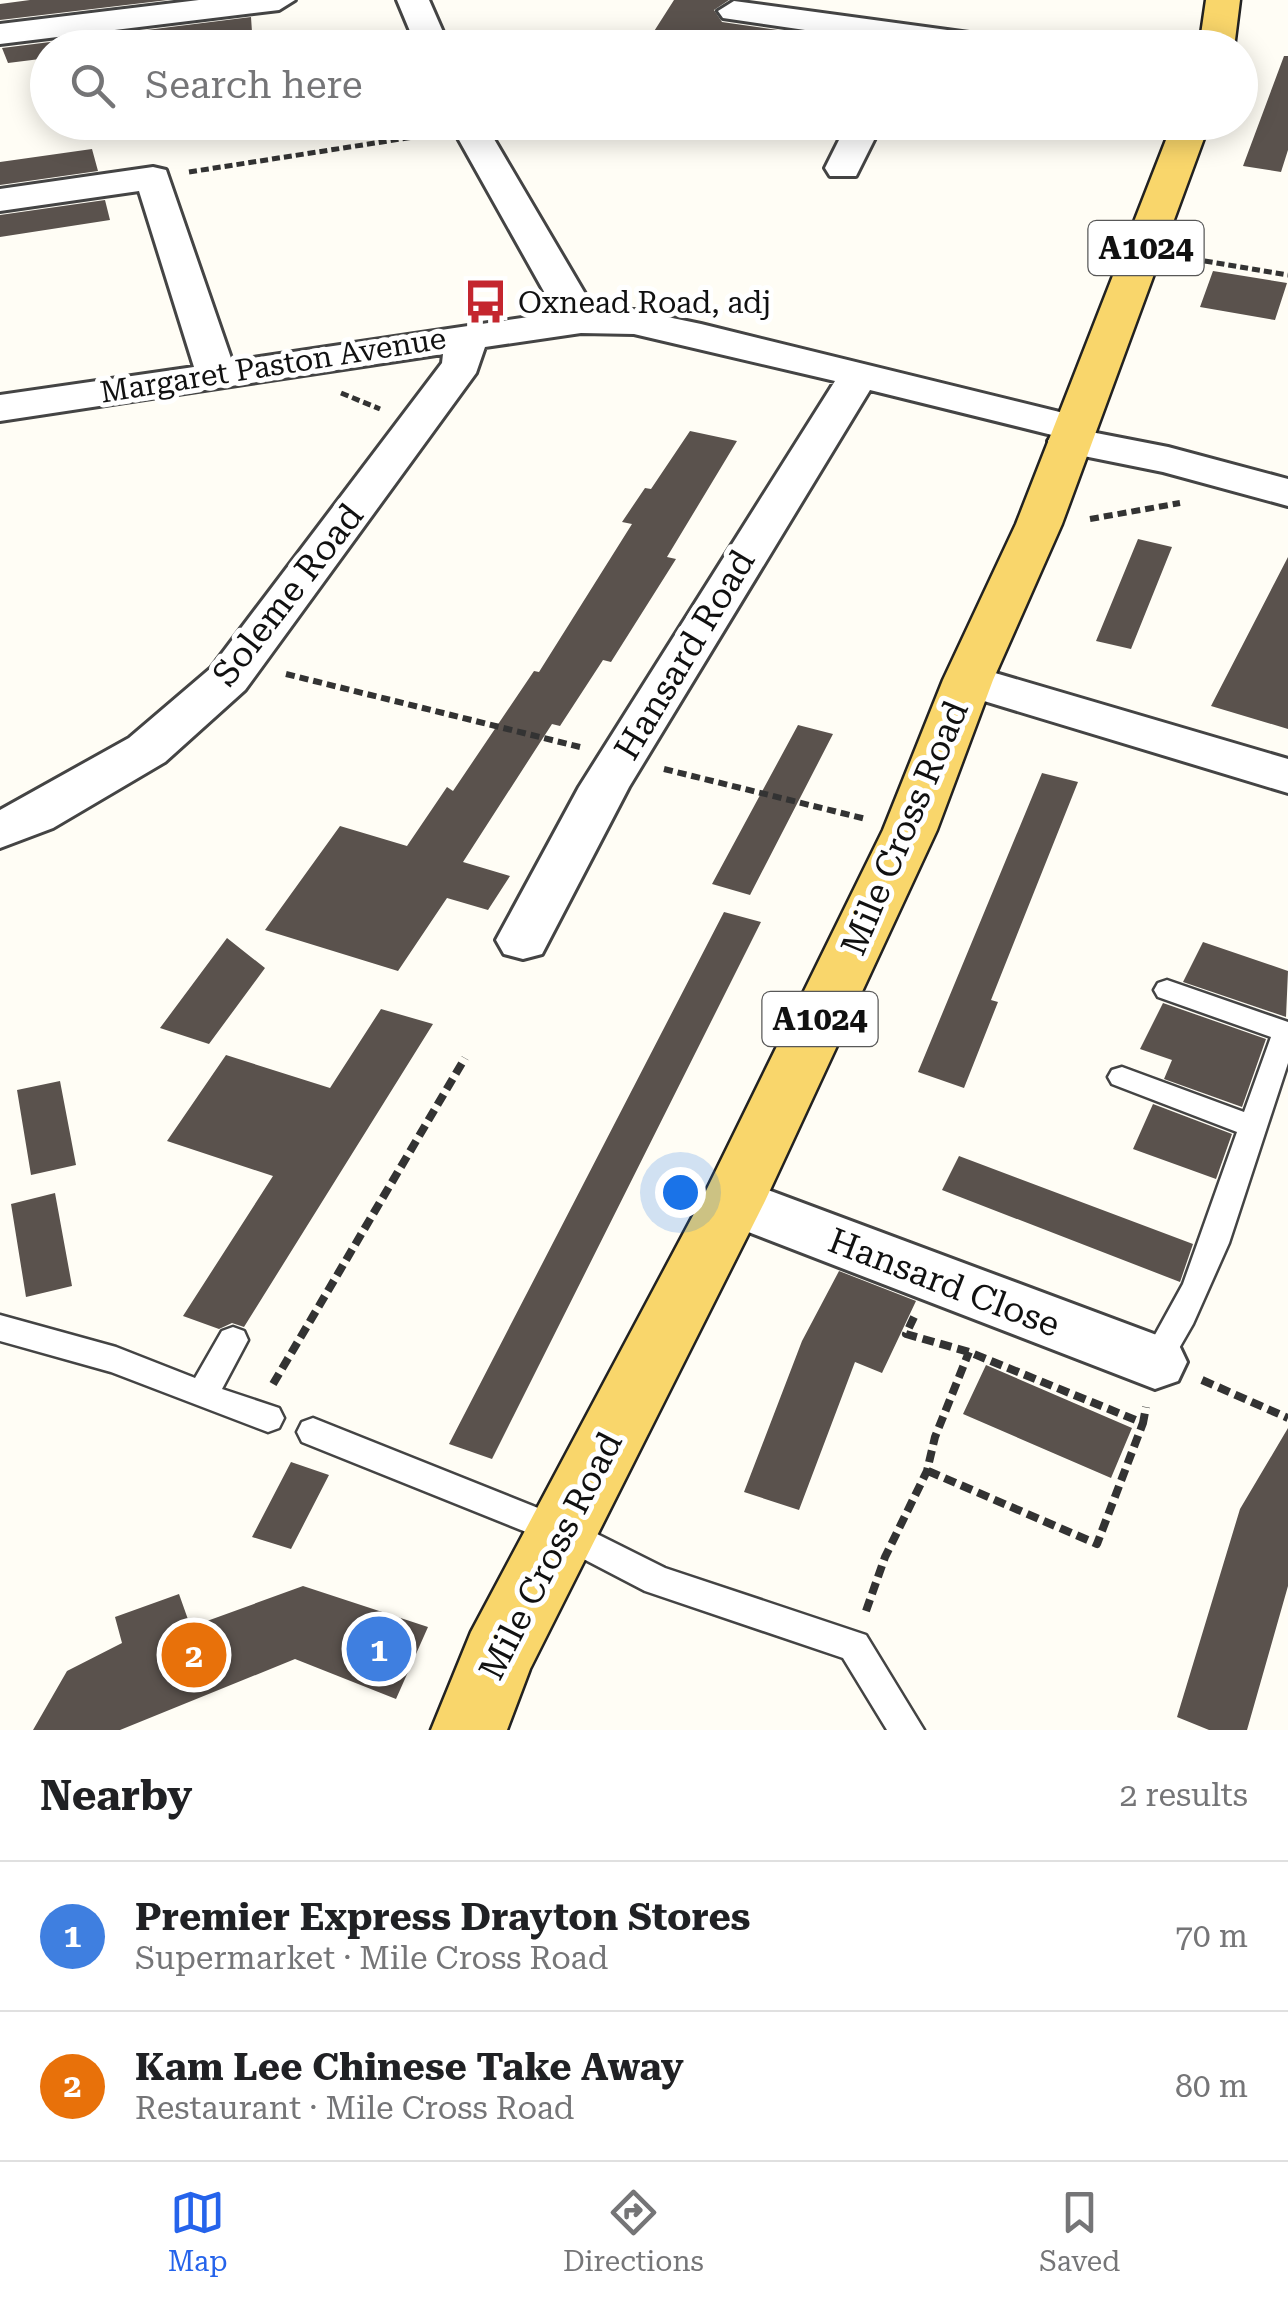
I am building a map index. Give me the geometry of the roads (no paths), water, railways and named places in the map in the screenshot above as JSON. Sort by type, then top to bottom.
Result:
[{"type":"main road","points":[[1219,30],[1223,0]]},
{"type":"main road","name":"Mile Cross Road","points":[[469,1730],[497,1657],[733,1201],[910,830],[968,680],[1038,524],[1185,140]]},
{"type":"street","points":[[33,30],[278,0]]},
{"type":"street","points":[[413,0],[426,30]]},
{"type":"street","points":[[734,11],[839,30]]},
{"type":"street","points":[[0,34],[30,30]]},
{"type":"street","points":[[476,140],[581,321]]},
{"type":"street","points":[[843,168],[857,140]]},
{"type":"street","points":[[0,200],[154,178],[216,373]]},
{"type":"street","name":"Margaret Paston Avenue","points":[[0,408],[466,336],[581,321],[634,322],[858,377],[1288,493]]},
{"type":"street","name":"Soleme Road","points":[[0,830],[35,816],[147,750],[228,680],[462,364],[466,336]]},
{"type":"street","name":"Hansard Road","points":[[523,940],[622,757],[858,377]]},
{"type":"street","points":[[968,680],[1288,776]]},
{"type":"street","name":"Hansard Close","points":[[733,1201],[1155,1362]]},
{"type":"lane","points":[[1155,1362],[1182,1321],[1204,1269],[1238,1176],[1250,1126],[1286,1032],[1167,990]]},
{"type":"lane","points":[[1122,1078],[1250,1126]]},
{"type":"lane","points":[[0,1328],[116,1360],[262,1416]]},
{"type":"lane","points":[[202,1395],[233,1340]]},
{"type":"lane","points":[[313,1432],[562,1532],[657,1580],[854,1646],[907,1730]]},
{"type":"place","name":"Oxnead Road, adj","points":[[485,302]]},
{"type":"place","name":"Premier Express Drayton Stores","points":[[379,1649]]},
{"type":"place","name":"Kam Lee Chinese Take Away","points":[[194,1655]]}]
